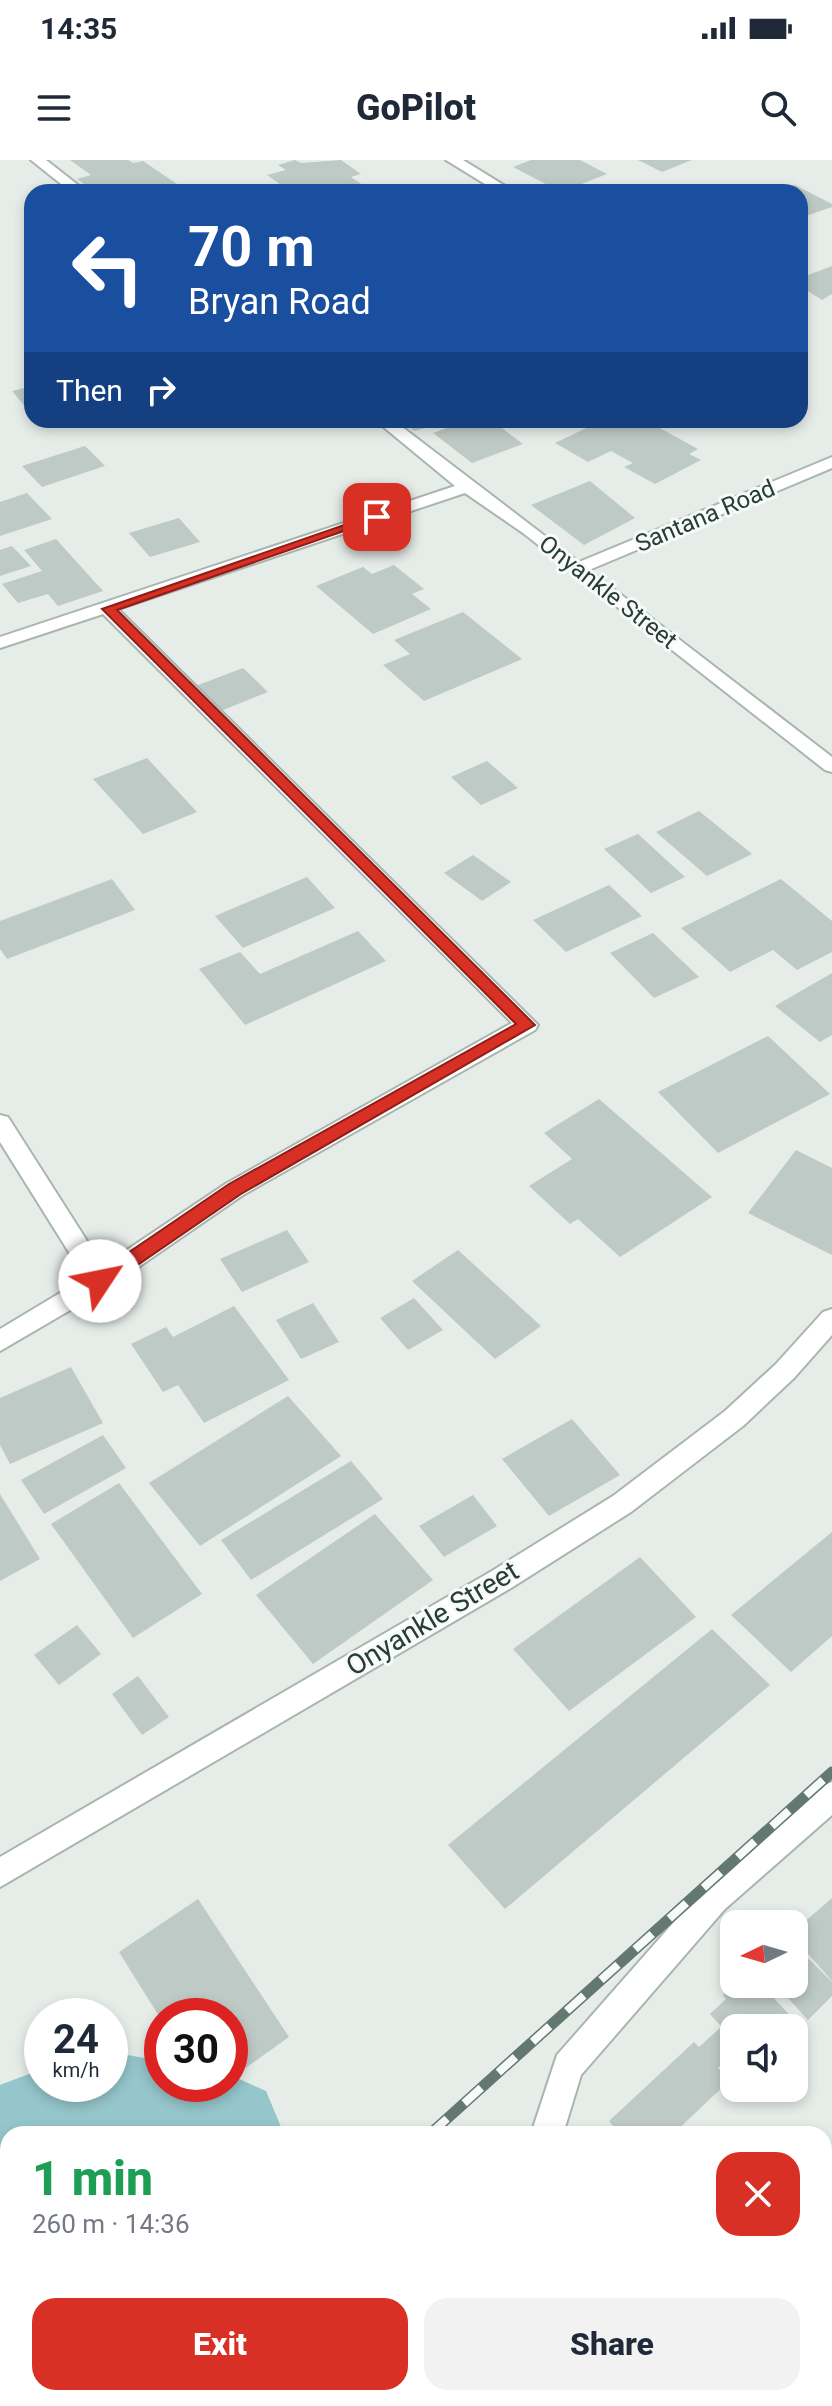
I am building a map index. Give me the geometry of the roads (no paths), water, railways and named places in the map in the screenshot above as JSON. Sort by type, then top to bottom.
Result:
[{"type":"street","points":[[38,160],[70,184]]},
{"type":"street","points":[[453,160],[494,184]]},
{"type":"street","name":"Onyankle Street","points":[[393,428],[467,487],[529,529],[832,766]]},
{"type":"street","name":"Santana Road","points":[[577,569],[832,462]]},
{"type":"street","points":[[0,643],[467,487]]},
{"type":"street","points":[[0,1341],[100,1281],[235,1189],[527,1025],[108,609]]},
{"type":"street","points":[[0,1123],[100,1281]]},
{"type":"street","name":"Onyankle Street","points":[[0,1873],[463,1602],[637,1493],[736,1417],[811,1344],[832,1319]]},
{"type":"street","points":[[549,2126],[568,2066],[714,1899],[832,1796]]},
{"type":"waterway","points":[[53,2126],[96,2110],[181,2126]]},
{"type":"railway","points":[[439,2126],[832,1772]]}]
